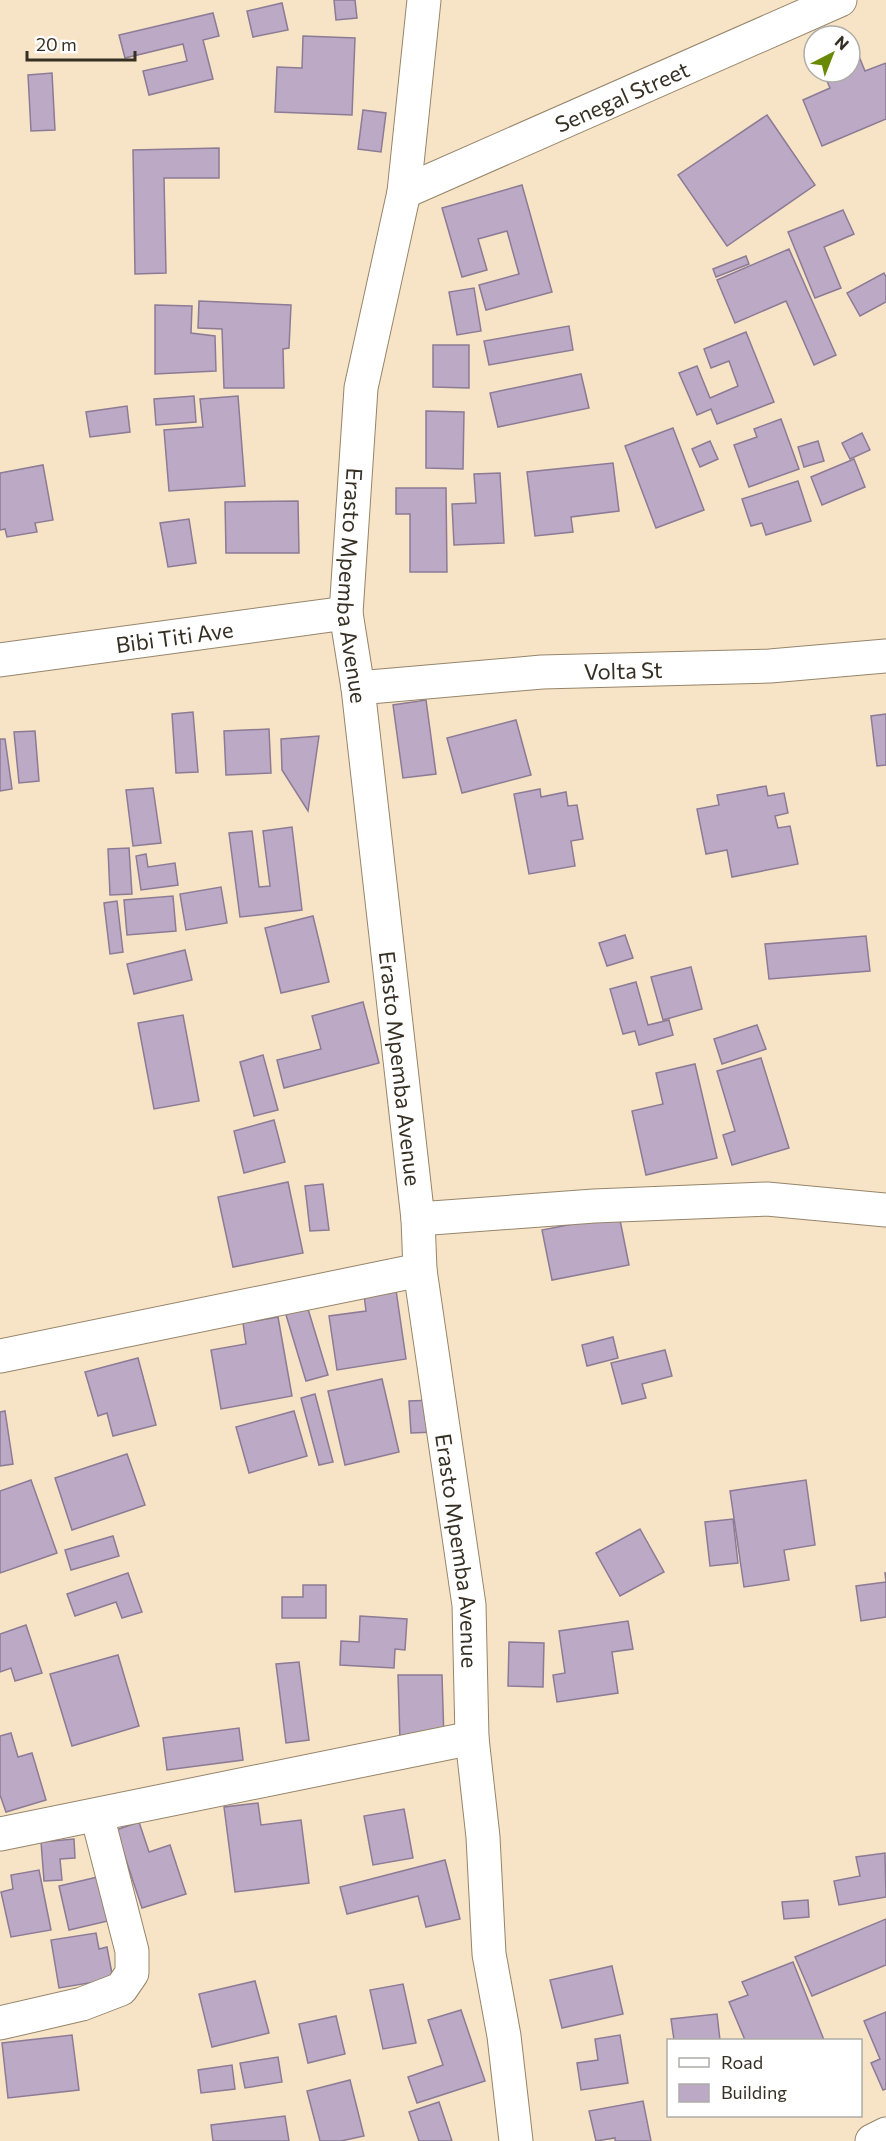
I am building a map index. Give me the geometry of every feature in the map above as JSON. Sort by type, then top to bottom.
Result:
[{"type":"street","name":"Erasto Mpemba Avenue","points":[[424,0],[404,192],[361,388],[346,613],[358,688],[418,1218],[420,1270],[469,1605],[472,1738],[483,1837],[489,1954],[504,2036],[516,2141]]},
{"type":"street","name":"Senegal Street","points":[[404,192],[840,0]]},
{"type":"street","name":"Bibi Titi Ave","points":[[0,660],[346,613]]},
{"type":"street","name":"Volta St","points":[[358,688],[542,672],[770,666],[885,655]]},
{"type":"street","points":[[418,1218],[594,1206],[767,1199],[886,1210]]},
{"type":"street","points":[[0,1356],[420,1270]]},
{"type":"street","points":[[0,1834],[472,1738]]},
{"type":"street","points":[[0,2024],[82,2004],[122,1989],[132,1973],[132,1950],[97,1815]]},
{"type":"street","points":[[872,2141],[886,2134]]},
{"type":"building","points":[[334,0],[355,0],[357,18],[336,20]]},
{"type":"building","points":[[282,3],[288,30],[253,37],[247,11]]},
{"type":"building","points":[[213,13],[219,36],[203,40],[213,79],[149,95],[143,71],[187,61],[183,44],[125,58],[119,35]]},
{"type":"building","points":[[303,36],[355,38],[352,115],[275,112],[277,67],[302,68]]},
{"type":"building","points":[[886,63],[886,119],[822,146],[803,100],[830,88],[828,84],[862,84],[862,64],[865,71]]},
{"type":"building","points":[[52,73],[55,130],[31,131],[28,75]]},
{"type":"building","points":[[363,110],[386,113],[381,152],[358,149]]},
{"type":"building","points":[[767,115],[815,185],[727,246],[678,175]]},
{"type":"building","points":[[219,148],[219,178],[164,178],[166,273],[135,274],[133,150]]},
{"type":"building","points":[[522,185],[552,292],[486,310],[479,285],[519,274],[507,231],[478,239],[487,270],[462,277],[442,208]]},
{"type":"building","points":[[843,210],[854,234],[824,247],[841,288],[815,298],[788,232]]},
{"type":"building","points":[[789,249],[836,355],[814,365],[786,301],[735,323],[717,280]]},
{"type":"building","points":[[746,256],[749,264],[716,277],[713,269]]},
{"type":"building","points":[[884,273],[886,302],[860,316],[847,293]]},
{"type":"building","points":[[474,288],[481,331],[457,335],[449,292]]},
{"type":"building","points":[[199,301],[291,305],[289,348],[283,349],[284,388],[224,388],[222,329],[198,328]]},
{"type":"building","points":[[155,305],[192,306],[191,333],[215,336],[216,371],[155,374]]},
{"type":"building","points":[[569,326],[573,350],[489,365],[484,341]]},
{"type":"building","points":[[746,332],[774,402],[717,424],[711,409],[697,415],[679,373],[697,366],[710,398],[738,386],[729,361],[711,368],[704,349]]},
{"type":"building","points":[[433,345],[469,345],[469,388],[433,387]]},
{"type":"building","points":[[581,374],[589,408],[498,427],[490,393]]},
{"type":"building","points":[[194,396],[196,422],[156,425],[154,399]]},
{"type":"building","points":[[238,396],[245,486],[169,491],[164,430],[203,427],[200,399]]},
{"type":"building","points":[[127,406],[130,432],[90,437],[86,412]]},
{"type":"building","points":[[426,411],[464,412],[463,469],[426,468]]},
{"type":"building","points":[[781,419],[799,469],[749,487],[734,445],[757,437],[754,429]]},
{"type":"building","points":[[673,428],[704,510],[656,528],[625,446]]},
{"type":"building","points":[[862,433],[870,450],[850,459],[842,443]]},
{"type":"building","points":[[710,441],[718,459],[700,467],[692,449]]},
{"type":"building","points":[[818,441],[824,461],[804,467],[798,447]]},
{"type":"building","points":[[854,459],[865,487],[822,505],[811,477]]},
{"type":"building","points":[[613,463],[619,511],[571,517],[573,532],[535,536],[527,472]]},
{"type":"building","points":[[43,465],[53,520],[35,523],[37,532],[7,537],[5,529],[0,530],[0,473]]},
{"type":"building","points":[[500,473],[504,543],[454,545],[452,504],[476,503],[474,474]]},
{"type":"building","points":[[798,481],[811,521],[766,535],[762,523],[751,526],[742,499]]},
{"type":"building","points":[[396,488],[446,488],[447,572],[410,572],[410,514],[396,514]]},
{"type":"building","points":[[298,501],[299,553],[226,553],[225,502]]},
{"type":"building","points":[[189,519],[196,563],[168,567],[160,523]]},
{"type":"building","points":[[426,700],[436,774],[403,778],[393,705]]},
{"type":"building","points":[[193,712],[198,772],[176,773],[172,714]]},
{"type":"building","points":[[886,714],[886,765],[877,766],[871,716]]},
{"type":"building","points":[[516,720],[531,775],[462,793],[447,738]]},
{"type":"building","points":[[269,729],[271,773],[226,775],[224,731]]},
{"type":"building","points":[[35,731],[39,781],[19,783],[14,732]]},
{"type":"building","points":[[319,736],[308,811],[282,770],[281,739]]},
{"type":"building","points":[[0,739],[5,739],[12,789],[0,791]]},
{"type":"building","points":[[766,786],[768,796],[784,793],[788,813],[775,816],[778,828],[790,826],[798,864],[732,877],[727,850],[706,854],[697,809],[719,805],[717,795]]},
{"type":"building","points":[[153,788],[161,843],[133,846],[126,790]]},
{"type":"building","points":[[540,789],[541,797],[566,792],[568,806],[577,805],[583,839],[571,841],[575,866],[529,874],[514,794]]},
{"type":"building","points":[[292,827],[302,910],[240,917],[229,833],[252,831],[259,887],[270,886],[263,831]]},
{"type":"building","points":[[129,848],[132,894],[110,895],[108,849]]},
{"type":"building","points":[[146,854],[148,867],[175,863],[178,885],[141,890],[136,856]]},
{"type":"building","points":[[221,887],[227,923],[186,930],[180,894]]},
{"type":"building","points":[[173,896],[176,931],[127,935],[124,900]]},
{"type":"building","points":[[117,901],[123,952],[110,954],[104,903]]},
{"type":"building","points":[[313,916],[329,982],[281,993],[265,928]]},
{"type":"building","points":[[625,935],[633,958],[607,966],[599,943]]},
{"type":"building","points":[[866,936],[870,971],[769,979],[765,944]]},
{"type":"building","points":[[185,950],[192,980],[134,994],[127,964]]},
{"type":"building","points":[[691,967],[702,1009],[663,1020],[651,977]]},
{"type":"building","points":[[636,982],[648,1025],[669,1020],[673,1035],[639,1045],[635,1031],[623,1034],[610,989]]},
{"type":"building","points":[[363,1002],[379,1063],[284,1088],[277,1060],[321,1049],[312,1016]]},
{"type":"building","points":[[183,1015],[199,1101],[154,1109],[138,1023]]},
{"type":"building","points":[[757,1025],[766,1049],[722,1064],[714,1039]]},
{"type":"building","points":[[263,1055],[278,1110],[254,1116],[240,1062]]},
{"type":"building","points":[[761,1058],[789,1148],[732,1165],[723,1135],[735,1131],[717,1071]]},
{"type":"building","points":[[695,1064],[717,1158],[646,1175],[632,1111],[663,1104],[656,1073]]},
{"type":"building","points":[[274,1120],[285,1162],[244,1173],[234,1131]]},
{"type":"building","points":[[288,1182],[303,1253],[233,1267],[218,1197]]},
{"type":"building","points":[[323,1184],[329,1230],[310,1231],[305,1186]]},
{"type":"building","points":[[619,1215],[629,1265],[552,1280],[542,1230]]},
{"type":"building","points":[[396,1290],[406,1359],[337,1370],[329,1316],[366,1311],[364,1295]]},
{"type":"building","points":[[305,1299],[328,1375],[306,1381],[283,1305]]},
{"type":"building","points":[[278,1317],[292,1396],[221,1409],[211,1350],[246,1344],[243,1323]]},
{"type":"building","points":[[613,1337],[618,1358],[587,1366],[582,1345]]},
{"type":"building","points":[[665,1350],[672,1376],[642,1384],[646,1398],[622,1404],[611,1363]]},
{"type":"building","points":[[138,1358],[156,1425],[113,1436],[107,1413],[98,1416],[85,1372]]},
{"type":"building","points":[[382,1379],[399,1452],[345,1465],[328,1391]]},
{"type":"building","points":[[315,1394],[333,1462],[319,1465],[301,1398]]},
{"type":"building","points":[[434,1400],[436,1432],[411,1433],[409,1401]]},
{"type":"building","points":[[5,1411],[13,1464],[0,1466],[0,1412]]},
{"type":"building","points":[[294,1411],[307,1456],[249,1473],[236,1427]]},
{"type":"building","points":[[127,1454],[145,1505],[72,1530],[55,1478]]},
{"type":"building","points":[[31,1480],[57,1553],[0,1573],[0,1491]]},
{"type":"building","points":[[806,1480],[815,1545],[784,1550],[789,1580],[744,1587],[730,1491]]},
{"type":"building","points":[[733,1519],[738,1563],[710,1566],[705,1522]]},
{"type":"building","points":[[640,1529],[664,1572],[620,1596],[596,1553]]},
{"type":"building","points":[[113,1536],[119,1556],[71,1570],[65,1550]]},
{"type":"building","points":[[128,1573],[142,1612],[122,1618],[116,1602],[75,1616],[67,1594]]},
{"type":"building","points":[[886,1582],[886,1617],[861,1621],[856,1586]]},
{"type":"building","points":[[303,1585],[326,1585],[326,1618],[282,1618],[282,1597],[303,1597]]},
{"type":"building","points":[[360,1616],[407,1619],[405,1650],[395,1649],[394,1668],[340,1665],[341,1641],[359,1642]]},
{"type":"building","points":[[628,1621],[633,1649],[612,1652],[618,1693],[557,1702],[553,1675],[565,1673],[559,1631]]},
{"type":"building","points":[[26,1625],[42,1673],[15,1681],[11,1668],[0,1672],[0,1634]]},
{"type":"building","points":[[509,1642],[544,1643],[543,1687],[508,1686]]},
{"type":"building","points":[[118,1655],[139,1726],[72,1746],[50,1674]]},
{"type":"building","points":[[299,1662],[309,1740],[286,1743],[276,1664]]},
{"type":"building","points":[[398,1675],[442,1675],[444,1740],[400,1741]]},
{"type":"building","points":[[239,1728],[243,1760],[167,1770],[163,1738]]},
{"type":"building","points":[[11,1733],[18,1757],[32,1753],[46,1800],[6,1812],[0,1795],[0,1736]]},
{"type":"building","points":[[258,1803],[261,1825],[301,1820],[309,1883],[235,1892],[224,1807]]},
{"type":"building","points":[[404,1809],[413,1858],[373,1865],[364,1816]]},
{"type":"building","points":[[139,1822],[149,1852],[170,1845],[186,1894],[142,1908],[116,1830]]},
{"type":"building","points":[[74,1839],[75,1858],[60,1859],[62,1880],[44,1881],[41,1842]]},
{"type":"building","points":[[885,1853],[886,1897],[839,1905],[834,1881],[860,1876],[856,1857]]},
{"type":"building","points":[[445,1860],[460,1919],[426,1927],[418,1896],[347,1914],[340,1887]]},
{"type":"building","points":[[39,1870],[51,1930],[11,1937],[1,1892],[13,1889],[11,1875]]},
{"type":"building","points":[[102,1876],[112,1920],[69,1930],[59,1886]]},
{"type":"building","points":[[808,1900],[809,1917],[784,1919],[782,1902]]},
{"type":"building","points":[[886,1919],[886,1965],[812,1996],[795,1957]]},
{"type":"building","points":[[96,1933],[99,1949],[107,1947],[113,1979],[59,1988],[51,1940]]},
{"type":"building","points":[[793,1962],[824,2039],[745,2039],[729,2002],[748,1995],[742,1982]]},
{"type":"building","points":[[612,1966],[623,2014],[562,2028],[550,1980]]},
{"type":"building","points":[[255,1981],[269,2033],[212,2047],[199,1994]]},
{"type":"building","points":[[403,1984],[416,2043],[383,2049],[370,1990]]},
{"type":"building","points":[[461,2010],[485,2081],[417,2103],[408,2077],[443,2065],[428,2020]]},
{"type":"building","points":[[886,2012],[886,2089],[883,2090],[871,2063],[880,2059],[864,2021]]},
{"type":"building","points":[[717,2014],[720,2039],[674,2039],[671,2019]]},
{"type":"building","points":[[336,2016],[345,2054],[308,2063],[299,2024]]},
{"type":"building","points":[[72,2035],[79,2090],[8,2098],[2,2043]]},
{"type":"building","points":[[620,2035],[628,2083],[581,2090],[577,2063],[598,2060],[595,2039]]},
{"type":"building","points":[[278,2057],[282,2082],[245,2088],[240,2063]]},
{"type":"building","points":[[232,2065],[235,2089],[201,2093],[198,2070]]},
{"type":"building","points":[[350,2080],[364,2136],[341,2141],[320,2141],[307,2091]]},
{"type":"building","points":[[643,2101],[651,2141],[615,2141],[615,2138],[596,2141],[589,2111]]},
{"type":"building","points":[[439,2102],[452,2141],[419,2141],[409,2112]]},
{"type":"building","points":[[285,2116],[289,2141],[213,2141],[211,2125]]}]
